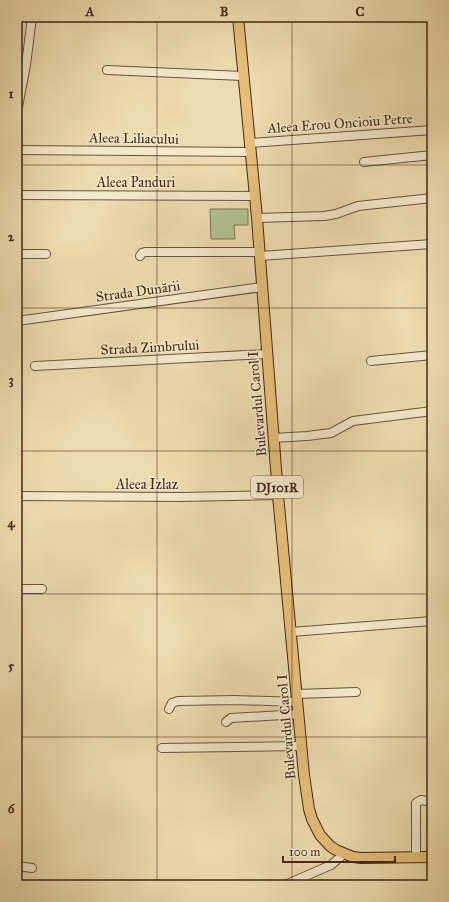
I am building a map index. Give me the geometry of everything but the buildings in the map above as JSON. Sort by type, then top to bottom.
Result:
[{"type":"main road","name":"Bulevardul Carol I","points":[[238,17],[260,254],[273,438],[306,794],[312,819],[324,840],[330,846],[344,854],[361,858],[432,857]]},
{"type":"street","points":[[17,112],[26,65],[32,17]]},
{"type":"street","points":[[107,70],[243,76]]},
{"type":"street","name":"Aleea Erou Oncioiu Petre","points":[[250,148],[432,130]]},
{"type":"street","name":"Aleea Liliacului","points":[[17,150],[250,148]]},
{"type":"street","points":[[364,162],[432,155]]},
{"type":"street","name":"Aleea Panduri","points":[[17,195],[255,196]]},
{"type":"street","points":[[257,218],[330,215],[358,206],[432,198]]},
{"type":"street","points":[[140,256],[145,252],[260,254],[432,244]]},
{"type":"street","points":[[17,254],[46,254]]},
{"type":"street","name":"Strada Dunării","points":[[17,321],[262,287]]},
{"type":"street","name":"Strada Zimbrului","points":[[35,366],[267,354]]},
{"type":"street","points":[[371,361],[432,355]]},
{"type":"street","points":[[273,438],[307,436],[331,432],[353,421],[432,411]]},
{"type":"street","name":"Aleea Izlaz","points":[[17,496],[181,497],[278,495]]},
{"type":"street","points":[[17,589],[42,590]]},
{"type":"street","points":[[291,632],[432,620]]},
{"type":"street","points":[[169,709],[172,703],[178,701],[297,698],[356,692]]},
{"type":"street","points":[[226,722],[231,718],[299,714]]},
{"type":"street","points":[[162,748],[301,746]]},
{"type":"street","points":[[416,858],[416,803],[421,800],[432,802]]},
{"type":"street","points":[[285,885],[331,865],[344,854]]},
{"type":"street","points":[[17,866],[32,868]]},
{"type":"green space","points":[[210,209],[248,209],[248,225],[234,225],[235,239],[211,239]]},
{"type":"green space","points":[[319,880],[355,882],[372,885],[311,885]]}]
